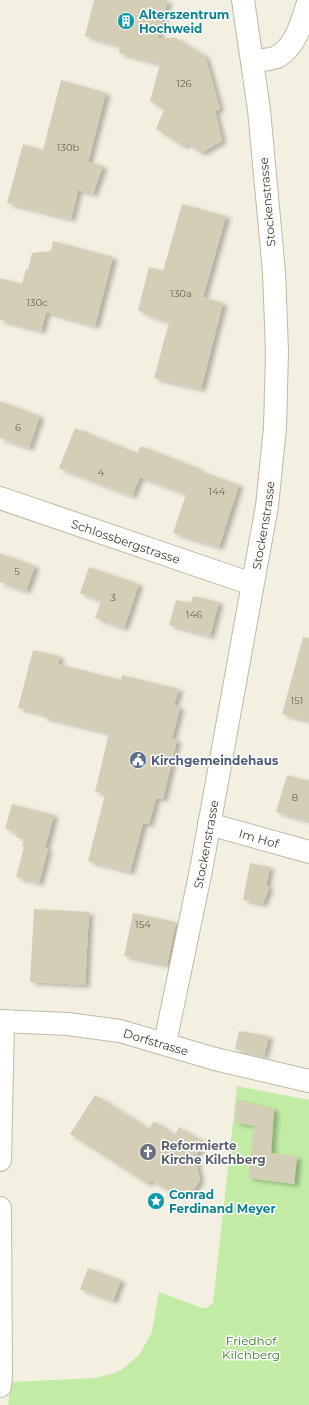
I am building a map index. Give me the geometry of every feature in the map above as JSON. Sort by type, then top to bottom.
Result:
[{"type":"street","name":"Stockenstrasse","points":[[165,1043],[195,899],[267,506],[274,436],[277,351],[274,272],[259,110],[243,0]]},
{"type":"street","points":[[252,61],[276,57],[289,47],[296,37],[309,0]]},
{"type":"street","name":"Schlossbergstrasse","points":[[0,498],[252,584]]},
{"type":"street","name":"Im Hof","points":[[209,824],[309,852]]},
{"type":"street","points":[[0,1160],[2,1021]]},
{"type":"street","name":"Dorfstrasse","points":[[2,1021],[93,1027],[120,1031],[286,1077],[309,1081]]},
{"type":"street","points":[[0,1208],[0,1386]]},
{"type":"green space","name":"Friedhof Kilchberg","points":[[237,1086],[309,1100],[309,1405],[8,1405],[11,1382],[95,1378],[121,1370],[139,1355],[152,1332],[159,1292],[202,1308],[206,1308],[213,1303]]},
{"type":"building","points":[[94,0],[168,0],[158,38],[176,38],[205,56],[220,109],[215,111],[222,141],[201,153],[188,144],[183,146],[156,129],[164,110],[150,101],[160,64],[119,53],[120,46],[85,36]]},
{"type":"building","points":[[61,80],[106,93],[88,162],[103,166],[93,194],[78,190],[71,219],[7,203],[23,144],[43,150]]},
{"type":"building","points":[[182,204],[226,216],[203,297],[223,303],[201,389],[154,378],[169,322],[150,316],[138,310],[149,267],[163,271]]},
{"type":"building","points":[[53,241],[113,257],[95,326],[46,312],[41,331],[0,320],[0,278],[22,284],[26,269],[28,270],[32,253],[51,251]]},
{"type":"building","points":[[0,401],[40,416],[29,448],[0,438]]},
{"type":"building","points":[[75,428],[137,453],[141,446],[198,468],[198,470],[239,485],[219,547],[173,533],[186,494],[140,477],[132,496],[59,468]]},
{"type":"building","points":[[0,553],[35,566],[26,591],[0,582]]},
{"type":"building","points":[[89,567],[139,584],[124,628],[95,618],[101,601],[80,593]]},
{"type":"building","points":[[193,596],[219,602],[210,636],[169,625],[176,600],[191,603]]},
{"type":"building","points":[[303,637],[309,638],[309,721],[282,714]]},
{"type":"building","name":"Kirchgemeindehaus","points":[[33,650],[60,656],[58,664],[121,680],[122,675],[179,689],[174,705],[180,707],[172,739],[177,740],[163,799],[156,798],[149,824],[143,823],[130,872],[88,861],[105,794],[95,792],[109,733],[43,717],[44,714],[18,708]]},
{"type":"building","points":[[287,775],[309,781],[309,821],[276,812]]},
{"type":"building","points":[[12,804],[54,815],[45,848],[48,849],[39,883],[16,877],[24,847],[22,847],[24,839],[16,837],[18,832],[5,829]]},
{"type":"building","points":[[250,863],[270,867],[266,886],[269,887],[263,904],[243,900]]},
{"type":"building","points":[[34,909],[89,912],[85,985],[30,982]]},
{"type":"building","points":[[133,913],[176,922],[167,965],[124,956]]},
{"type":"building","points":[[239,1031],[269,1036],[264,1056],[235,1049]]},
{"type":"building","name":"Reformierte Kirche Kilchberg","points":[[95,1095],[149,1129],[154,1121],[175,1135],[179,1127],[204,1142],[195,1157],[200,1180],[192,1193],[177,1196],[151,1180],[148,1184],[70,1134]]},
{"type":"building","points":[[237,1100],[274,1109],[271,1153],[297,1157],[294,1184],[248,1178],[254,1126],[235,1122]]},
{"type":"building","points":[[88,1268],[121,1280],[113,1301],[80,1289]]},
{"type":"place","name":"Alterszentrum Hochweid","points":[[126,21]]},
{"type":"place","name":"Kirchgemeindehaus","points":[[138,760]]},
{"type":"place","name":"Reformierte Kirche Kilchberg","points":[[148,1152]]},
{"type":"place","name":"Conrad Ferdinand Meyer","points":[[156,1201]]}]
